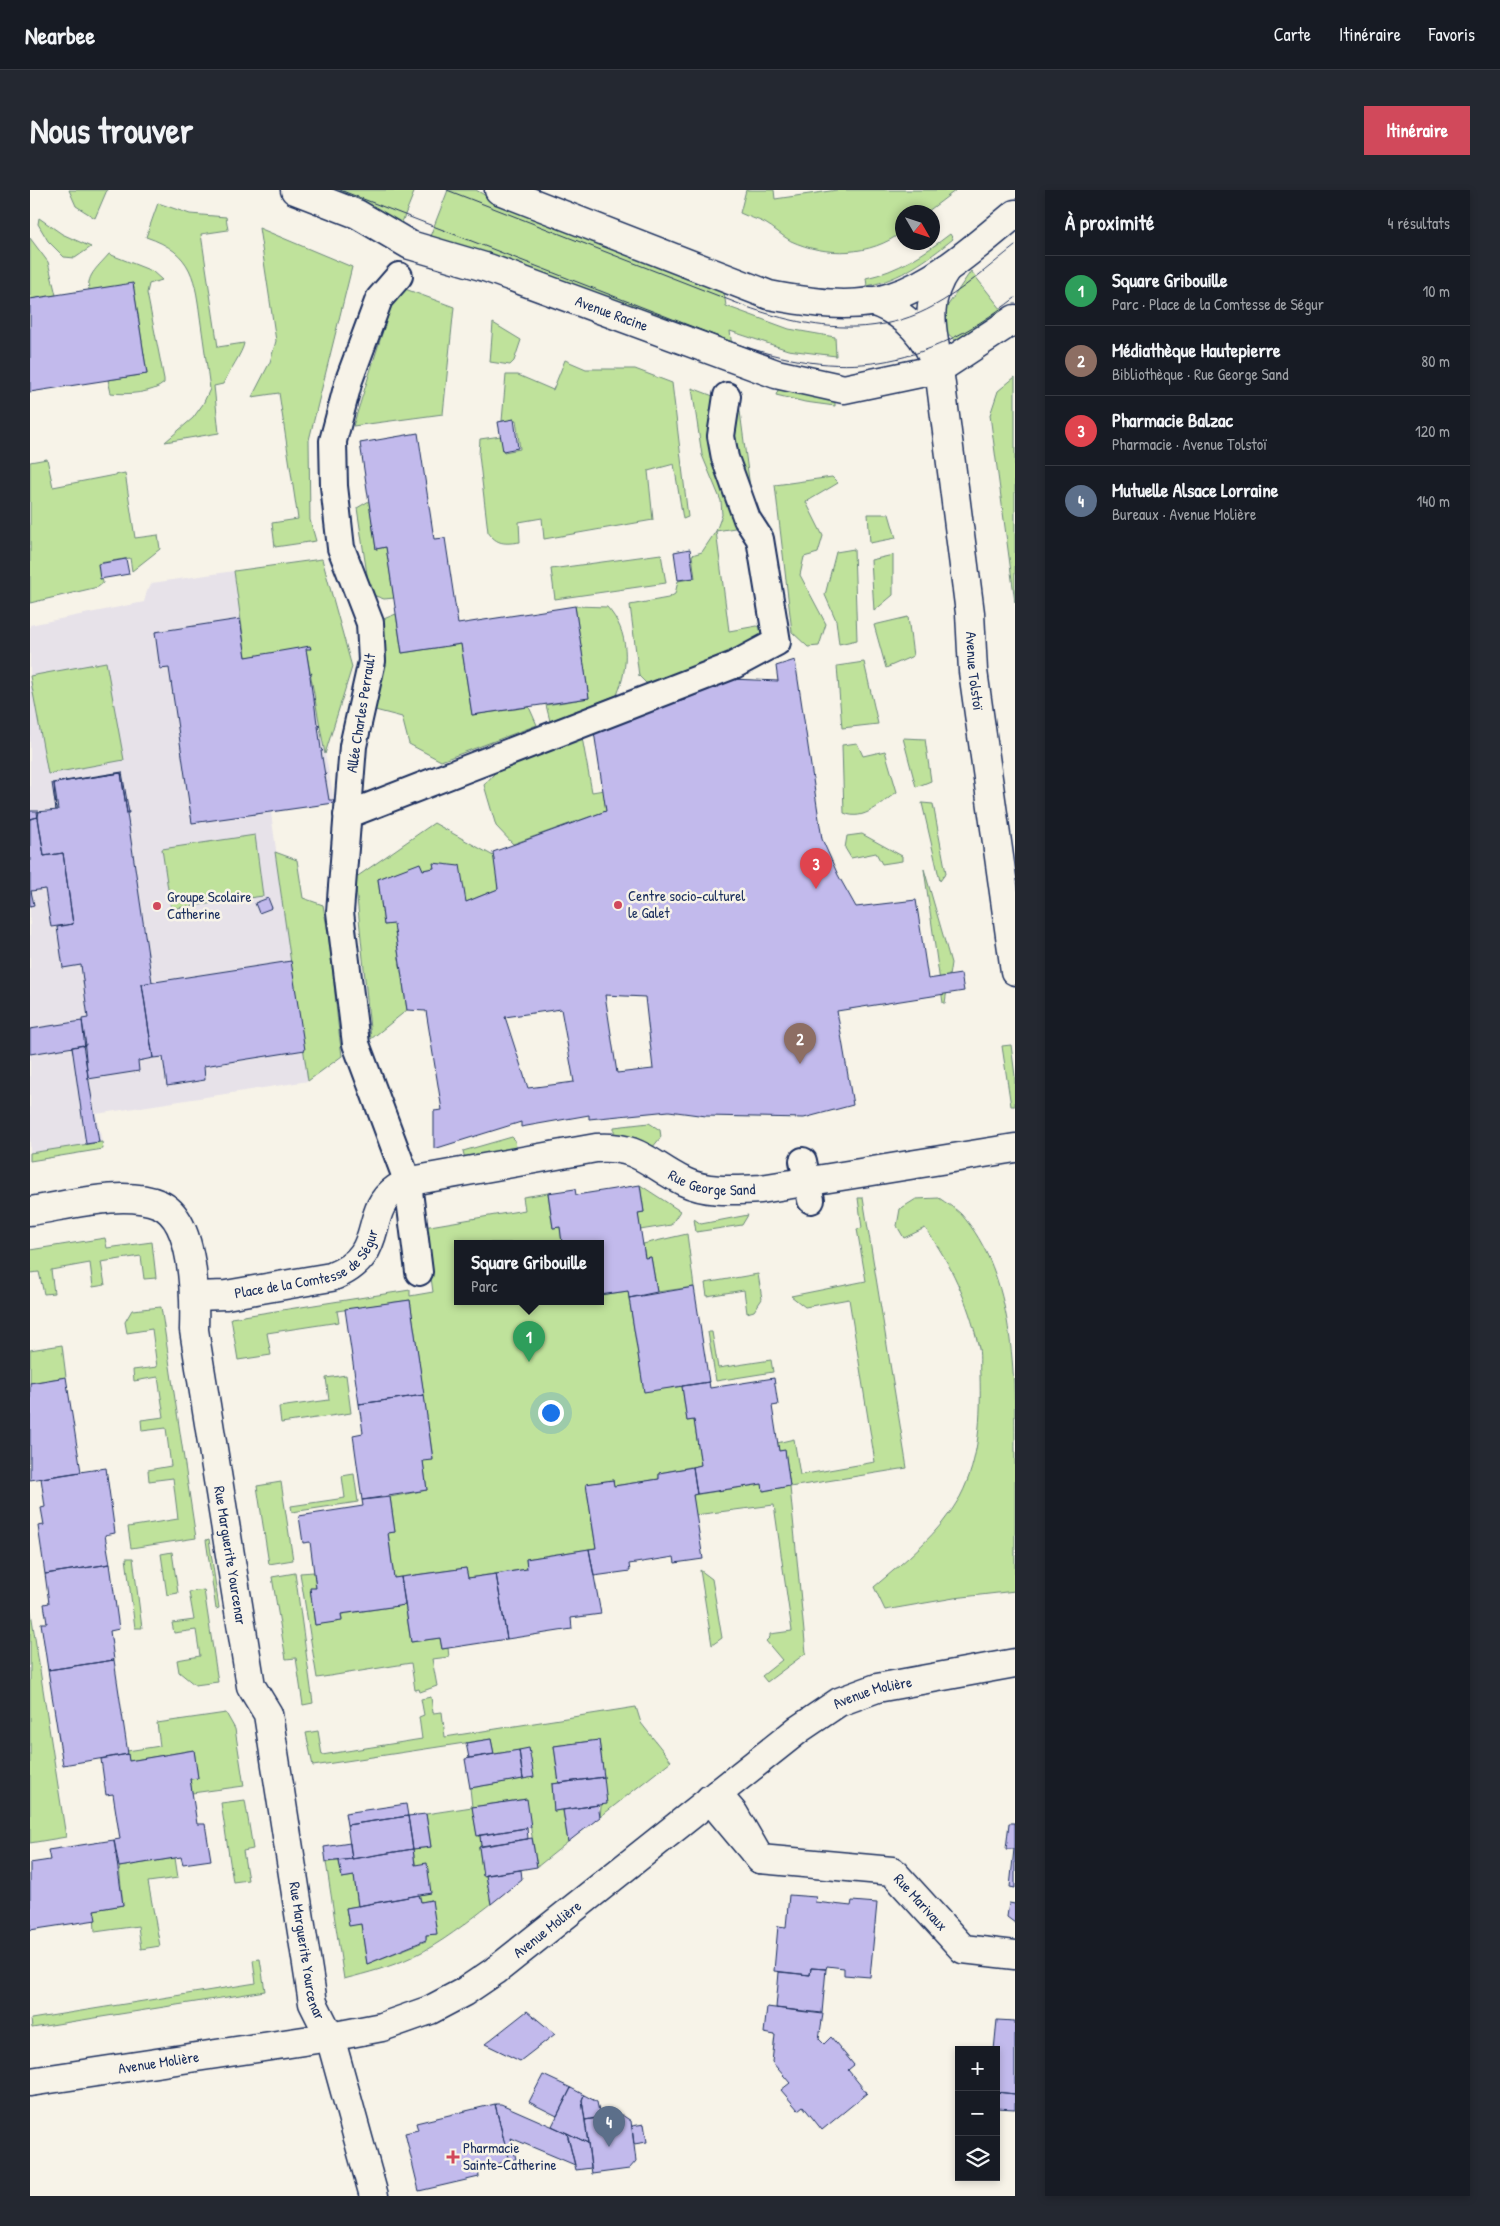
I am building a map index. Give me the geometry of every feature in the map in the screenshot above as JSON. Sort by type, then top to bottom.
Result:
[{"type":"street","name":"Avenue Racine","points":[[295,190],[357,214],[410,245],[488,268],[776,374],[844,389],[939,369],[1015,319]]},
{"type":"street","points":[[499,190],[769,295],[810,302],[872,301],[905,292],[946,268],[1015,214]]},
{"type":"street","points":[[939,369],[932,332],[931,308],[937,281],[946,268]]},
{"type":"street","name":"Allée Charles Perrault","points":[[399,276],[379,299],[349,380],[333,441],[334,486],[341,548],[370,623],[372,661],[353,746],[340,912],[356,1044],[413,1182],[419,1272]]},
{"type":"street","points":[[872,301],[894,311],[914,327],[930,349],[939,369]]},
{"type":"street","name":"Avenue Tolstoï","points":[[939,369],[943,416],[970,614],[973,671],[1012,937],[1015,971]]},
{"type":"street","points":[[347,815],[734,665],[777,642],[760,539],[747,519],[725,458],[721,436],[727,396]]},
{"type":"street","name":"Rue George Sand","points":[[413,1182],[596,1148],[615,1147],[632,1151],[686,1182],[703,1188],[729,1191],[761,1189],[1015,1148]]},
{"type":"street","name":"Place de la Comtesse de Ségur","points":[[195,1296],[226,1295],[331,1277],[345,1272],[366,1252],[378,1211],[385,1200],[395,1190],[413,1182]]},
{"type":"street","name":"Rue Marguerite Yourcenar","points":[[30,1212],[114,1199],[135,1199],[159,1204],[177,1219],[186,1242],[195,1296],[194,1330],[251,1686],[268,1714],[313,2002],[330,2038],[374,2196]]},
{"type":"street","name":"Avenue Molière","points":[[30,2082],[330,2038],[382,2027],[430,2010],[464,1992],[496,1971],[799,1729],[839,1702],[877,1688],[1015,1663]]},
{"type":"street","name":"Rue Marivaux","points":[[714,1796],[760,1859],[892,1871],[963,1949],[1015,1955]]},
{"type":"shaded area","name":"Groupe Scolaire Catherine","points":[[234,571],[244,620],[312,644],[325,754],[335,803],[271,813],[308,1081],[96,1114],[102,1142],[30,1153],[30,625],[144,602],[147,591],[152,583]]},
{"type":"green space","points":[[69,190],[107,190],[95,218],[76,206]]},
{"type":"green space","points":[[321,190],[415,190],[400,227]]},
{"type":"green space","points":[[448,190],[476,190],[498,203],[723,285],[726,306],[789,329],[835,337],[836,356],[788,350],[730,331],[732,347],[429,239]]},
{"type":"green space","points":[[746,190],[774,190],[775,199],[837,190],[956,190],[936,205],[895,205],[895,237],[876,246],[862,250],[833,252],[805,246],[791,241],[765,223],[740,213]]},
{"type":"green space","points":[[158,203],[190,214],[226,217],[228,230],[201,234],[218,347],[244,343],[223,384],[214,386],[219,433],[165,442],[193,418],[203,404],[210,389],[194,281],[183,260],[174,251],[146,237]]},
{"type":"green space","points":[[39,218],[62,234],[91,247],[75,258],[64,257],[48,241],[38,224]]},
{"type":"green space","points":[[259,228],[352,267],[309,440],[310,520],[316,541],[275,547],[272,523],[298,519],[279,393],[252,397],[270,362],[276,341]]},
{"type":"green space","points":[[950,234],[953,239],[940,249],[940,241]]},
{"type":"green space","points":[[30,238],[48,262],[56,295],[30,299]]},
{"type":"green space","points":[[927,250],[938,250],[902,274],[867,286],[866,278],[889,271]]},
{"type":"green space","points":[[109,254],[152,271],[162,280],[149,284],[147,293],[164,379],[164,383],[154,389],[124,394],[111,393],[108,380],[147,374],[133,284],[89,290],[92,275]]},
{"type":"green space","points":[[971,271],[1005,314],[962,341],[956,341],[945,331],[942,314]]},
{"type":"green space","points":[[397,286],[454,307],[443,414],[353,426]]},
{"type":"green space","points":[[493,323],[521,340],[514,361],[510,365],[490,362]]},
{"type":"green space","points":[[565,360],[586,369],[635,369],[672,383],[688,517],[683,519],[674,464],[648,471],[653,520],[544,539],[542,518],[519,522],[520,542],[502,543],[491,536],[488,532],[479,455],[480,439],[501,436],[504,452],[520,449],[516,420],[502,421],[506,375],[518,375],[553,390]]},
{"type":"green space","points":[[1015,377],[1015,602],[990,415],[998,391]]},
{"type":"green space","points":[[780,385],[835,395],[835,406],[805,402],[776,395]]},
{"type":"green space","points":[[692,388],[721,399],[741,527],[716,531],[722,515],[721,501],[702,455]]},
{"type":"green space","points":[[739,404],[753,510],[731,461]]},
{"type":"green space","points":[[47,459],[53,487],[125,473],[135,538],[158,535],[160,549],[132,571],[130,558],[100,563],[103,583],[98,587],[30,603],[30,462]]},
{"type":"green space","points":[[832,477],[838,483],[806,502],[823,536],[818,553],[804,557],[800,575],[826,624],[819,646],[808,647],[792,632],[775,485]]},
{"type":"green space","points":[[369,501],[376,549],[386,547],[394,598],[384,599],[370,594],[357,508]]},
{"type":"green space","points":[[868,514],[889,514],[896,538],[870,543]]},
{"type":"green space","points":[[716,531],[729,631],[757,626],[761,627],[761,634],[756,643],[655,683],[646,683],[639,676],[630,605],[668,598],[675,594],[678,581],[695,578],[692,555],[702,552]]},
{"type":"green space","points":[[854,549],[857,640],[839,644],[836,620],[825,595],[836,552]]},
{"type":"green space","points":[[661,554],[666,583],[555,599],[551,569]]},
{"type":"green space","points":[[893,555],[893,595],[874,611],[871,560]]},
{"type":"green space","points":[[322,559],[352,667],[325,754],[306,650],[246,657],[234,571]]},
{"type":"green space","points":[[575,606],[607,607],[615,617],[620,627],[625,650],[624,673],[617,695],[550,721],[546,705],[589,698]]},
{"type":"green space","points":[[396,614],[402,653],[461,644],[472,715],[529,707],[537,725],[441,761],[409,744],[402,717],[375,710],[381,620]]},
{"type":"green space","points":[[908,617],[913,656],[886,668],[874,625]]},
{"type":"green space","points":[[106,662],[124,760],[48,774],[30,676]]},
{"type":"green space","points":[[864,662],[878,724],[842,728],[837,666]]},
{"type":"green space","points":[[581,732],[592,792],[604,790],[606,811],[513,844],[496,826],[484,785],[512,754]]},
{"type":"green space","points":[[903,738],[925,739],[931,781],[916,787]]},
{"type":"green space","points":[[857,743],[863,756],[885,751],[897,792],[872,810],[858,815],[851,815],[844,813],[842,745]]},
{"type":"green space","points":[[922,803],[933,804],[946,873],[940,881]]},
{"type":"green space","points":[[434,823],[497,858],[498,889],[466,902],[435,865],[434,868],[423,870],[420,864],[378,879],[384,925],[394,924],[407,1010],[371,1039],[355,878]]},
{"type":"green space","points":[[862,834],[902,856],[902,861],[882,864],[876,853],[851,858],[845,848],[847,836]]},
{"type":"green space","points":[[255,835],[263,896],[171,909],[162,849]]},
{"type":"green space","points":[[275,852],[297,860],[303,898],[323,905],[329,943],[342,1056],[308,1081]]},
{"type":"green space","points":[[924,869],[951,963],[945,1003],[943,1003]]},
{"type":"green space","points":[[1011,1045],[1015,1076],[1015,1106],[1011,1106],[1002,1046]]},
{"type":"green space","points":[[649,1123],[660,1130],[661,1137],[652,1148],[635,1137],[614,1135],[614,1127]]},
{"type":"green space","points":[[512,1137],[515,1140],[516,1148],[465,1159],[463,1151]]},
{"type":"green space","points":[[102,1142],[103,1149],[30,1161],[30,1153]]},
{"type":"green space","points":[[640,1185],[680,1211],[671,1225],[640,1230],[638,1213],[644,1212]]},
{"type":"green space","points":[[548,1193],[553,1228],[560,1227],[562,1240],[454,1240],[454,1305],[604,1305],[604,1294],[628,1291],[644,1391],[682,1386],[687,1421],[694,1420],[701,1465],[659,1473],[659,1479],[614,1486],[613,1480],[586,1484],[596,1548],[526,1559],[527,1569],[468,1578],[466,1568],[394,1578],[388,1533],[395,1532],[390,1497],[427,1490],[423,1461],[433,1459],[410,1300],[337,1311],[339,1322],[267,1333],[271,1355],[238,1360],[231,1318],[410,1290],[410,1296],[433,1292],[424,1227],[525,1210],[523,1197]]},
{"type":"green space","points":[[858,1198],[863,1198],[907,1468],[790,1487],[806,1653],[767,1682],[762,1676],[782,1660],[766,1641],[770,1634],[792,1631],[774,1505],[695,1515],[693,1495],[762,1484],[764,1491],[790,1486],[785,1451],[779,1451],[777,1443],[794,1439],[800,1475],[875,1462],[849,1299],[805,1307],[791,1296],[866,1281],[857,1229],[862,1228]]},
{"type":"green space","points":[[939,1198],[961,1214],[979,1239],[992,1266],[1002,1296],[1012,1360],[1014,1392],[1015,1591],[954,1598],[885,1610],[874,1587],[921,1546],[952,1510],[967,1483],[978,1437],[980,1406],[979,1352],[974,1328],[964,1298],[951,1269],[925,1228],[904,1238],[897,1226],[900,1209],[916,1199]]},
{"type":"green space","points":[[748,1215],[742,1225],[696,1232],[694,1219],[701,1224]]},
{"type":"green space","points":[[687,1234],[694,1287],[657,1292],[651,1257],[645,1258],[643,1244]]},
{"type":"green space","points":[[105,1238],[107,1248],[152,1242],[156,1278],[144,1279],[141,1256],[101,1262],[105,1285],[93,1287],[90,1263],[51,1270],[54,1293],[44,1294],[39,1272],[30,1273],[30,1250]]},
{"type":"green space","points":[[758,1274],[762,1299],[754,1311],[747,1313],[744,1290],[707,1296],[705,1283]]},
{"type":"green space","points":[[161,1307],[196,1538],[131,1548],[128,1527],[178,1519],[173,1478],[149,1481],[148,1470],[171,1466],[166,1428],[142,1431],[141,1420],[164,1417],[158,1377],[134,1381],[133,1370],[157,1367],[152,1329],[127,1333],[125,1322],[132,1310]]},
{"type":"green space","points":[[708,1332],[712,1332],[718,1368],[771,1360],[773,1372],[716,1381]]},
{"type":"green space","points":[[62,1345],[66,1377],[30,1383],[30,1350]]},
{"type":"green space","points":[[346,1375],[351,1413],[281,1423],[279,1407],[329,1400],[326,1378]]},
{"type":"green space","points":[[354,1474],[358,1502],[292,1512],[291,1506],[345,1498],[342,1476]]},
{"type":"green space","points":[[281,1482],[293,1560],[269,1564],[257,1486]]},
{"type":"green space","points":[[209,1539],[219,1608],[216,1609],[206,1540]]},
{"type":"green space","points":[[172,1552],[178,1593],[167,1595],[161,1554]]},
{"type":"green space","points":[[126,1558],[133,1558],[142,1628],[135,1628]]},
{"type":"green space","points":[[700,1570],[712,1579],[722,1638],[712,1645]]},
{"type":"green space","points":[[314,1572],[316,1588],[310,1589],[315,1625],[342,1620],[341,1614],[405,1605],[411,1642],[440,1638],[442,1649],[448,1648],[449,1657],[432,1659],[437,1686],[420,1692],[419,1689],[415,1690],[411,1663],[317,1678],[300,1573]]},
{"type":"green space","points":[[295,1573],[313,1703],[303,1705],[296,1658],[286,1659],[272,1577]]},
{"type":"green space","points":[[204,1590],[218,1682],[195,1685],[179,1672],[177,1660],[200,1656],[196,1630],[174,1633],[172,1623],[194,1620],[189,1592]]},
{"type":"green space","points":[[30,1606],[66,1837],[30,1843]]},
{"type":"green space","points":[[431,1697],[433,1713],[442,1712],[445,1737],[636,1707],[641,1723],[671,1761],[600,1817],[604,1777],[599,1740],[554,1746],[559,1783],[552,1784],[554,1811],[563,1810],[568,1842],[537,1867],[526,1799],[472,1807],[470,1788],[523,1779],[529,1749],[494,1754],[491,1739],[313,1766],[306,1733],[318,1731],[322,1755],[422,1739],[419,1717],[424,1715],[421,1699]]},
{"type":"green space","points":[[226,1713],[235,1729],[244,1786],[192,1793],[190,1779],[198,1778],[194,1750],[129,1761],[127,1751],[160,1746],[157,1723]]},
{"type":"green space","points":[[245,1800],[253,1849],[243,1851],[248,1880],[233,1882],[221,1803]]},
{"type":"green space","points":[[472,1807],[477,1835],[480,1835],[481,1846],[479,1847],[483,1875],[486,1875],[491,1904],[454,1932],[424,1951],[388,1967],[344,1979],[326,1862],[339,1861],[342,1878],[354,1876],[358,1906],[346,1908],[349,1925],[361,1924],[367,1964],[426,1941],[426,1935],[436,1934],[432,1900],[421,1902],[413,1849],[431,1847],[426,1814]]},
{"type":"green space","points":[[175,1858],[178,1878],[148,1882],[160,1946],[141,1949],[138,1926],[95,1932],[94,1910],[123,1905],[119,1867]]},
{"type":"green space","points":[[260,1959],[265,1991],[32,2028],[31,2019],[256,1983],[253,1960]]},
{"type":"building","points":[[133,283],[147,374],[30,392],[30,299]]},
{"type":"building","points":[[514,419],[518,448],[503,451],[498,422]]},
{"type":"building","points":[[418,433],[434,539],[445,538],[458,624],[575,606],[589,698],[472,715],[461,644],[402,653],[386,547],[376,549],[360,443]]},
{"type":"building","points":[[690,549],[694,578],[678,580],[674,552]]},
{"type":"building","points":[[126,559],[129,574],[100,579],[98,564]]},
{"type":"building","points":[[240,619],[246,657],[310,646],[311,649],[306,649],[310,674],[312,673],[310,676],[313,699],[316,699],[314,700],[317,724],[320,725],[318,726],[321,749],[323,751],[321,751],[325,775],[327,774],[325,776],[329,800],[333,800],[334,803],[192,823],[169,668],[160,669],[155,632]]},
{"type":"building","name":"Centre socio-culturel le Galet","points":[[795,660],[822,839],[838,875],[856,907],[916,900],[928,979],[961,974],[964,991],[837,1011],[853,1105],[804,1118],[706,1116],[669,1111],[589,1119],[589,1115],[521,1127],[521,1122],[434,1149],[434,1111],[442,1110],[426,1011],[407,1010],[394,924],[384,925],[378,879],[420,863],[423,870],[434,868],[433,863],[460,865],[466,902],[498,889],[493,852],[606,811],[593,725],[685,700],[684,692],[731,679],[778,681],[776,666]],"holes":[[[605,995],[645,997],[653,1069],[617,1073]],[[561,1009],[574,1082],[528,1088],[505,1017]]]},
{"type":"building","points":[[122,772],[129,813],[127,813],[121,773],[54,783],[56,810],[52,783]]},
{"type":"building","points":[[121,773],[152,982],[142,984],[153,1058],[138,1061],[139,1071],[88,1079],[82,1019],[88,1018],[81,965],[63,968],[57,927],[73,924],[63,853],[44,856],[37,812],[58,810],[54,783]]},
{"type":"building","points":[[30,811],[39,811],[38,817],[30,819]]},
{"type":"building","points":[[38,817],[44,856],[63,853],[73,924],[51,927],[45,889],[31,891],[34,905],[30,906],[30,819]]},
{"type":"building","points":[[268,898],[272,908],[259,913],[255,903]]},
{"type":"building","points":[[291,961],[305,1050],[204,1066],[205,1080],[167,1086],[163,1057],[153,1058],[142,984]]},
{"type":"building","points":[[82,1021],[86,1045],[30,1054],[30,1029]]},
{"type":"building","points":[[83,1045],[99,1142],[86,1144],[72,1047]]},
{"type":"building","points":[[640,1185],[644,1212],[638,1213],[645,1258],[651,1257],[657,1292],[629,1298],[628,1291],[604,1294],[604,1240],[562,1240],[560,1227],[553,1228],[548,1193],[575,1189],[576,1195]]},
{"type":"building","points":[[694,1287],[709,1382],[644,1392],[629,1298]]},
{"type":"building","points":[[410,1300],[424,1395],[359,1404],[345,1309]]},
{"type":"building","points":[[66,1377],[81,1472],[30,1480],[30,1383]]},
{"type":"building","points":[[774,1378],[778,1405],[772,1406],[779,1451],[785,1450],[790,1486],[763,1491],[762,1484],[697,1494],[693,1467],[701,1465],[694,1420],[687,1421],[682,1386],[709,1382],[710,1388]]},
{"type":"building","points":[[424,1395],[433,1460],[423,1461],[427,1490],[362,1500],[353,1435],[363,1433],[359,1404]]},
{"type":"building","points":[[693,1467],[697,1494],[693,1495],[703,1559],[675,1563],[674,1557],[629,1564],[630,1571],[594,1576],[589,1549],[596,1548],[586,1484],[613,1480],[614,1486],[659,1479],[659,1473]]},
{"type":"building","points":[[106,1468],[115,1533],[105,1535],[110,1564],[45,1574],[38,1526],[44,1525],[41,1508],[45,1507],[41,1478]]},
{"type":"building","points":[[390,1497],[395,1532],[388,1533],[394,1578],[401,1577],[405,1605],[341,1614],[342,1621],[315,1625],[310,1588],[316,1588],[310,1542],[303,1543],[299,1516],[363,1506],[362,1500]]},
{"type":"building","points":[[589,1549],[601,1614],[571,1618],[572,1629],[507,1639],[496,1574],[527,1569],[526,1559]]},
{"type":"building","points":[[110,1564],[119,1629],[110,1631],[114,1660],[48,1670],[41,1623],[47,1623],[44,1604],[49,1603],[45,1574]]},
{"type":"building","points":[[466,1568],[468,1578],[496,1574],[507,1639],[442,1649],[440,1638],[411,1642],[401,1577]]},
{"type":"building","points":[[114,1660],[128,1754],[63,1765],[48,1670]]},
{"type":"building","points":[[491,1739],[494,1754],[469,1758],[466,1743]]},
{"type":"building","points":[[599,1740],[604,1777],[559,1783],[554,1746]]},
{"type":"building","points":[[529,1748],[534,1777],[523,1779],[519,1750]]},
{"type":"building","points":[[194,1750],[198,1778],[190,1779],[197,1824],[205,1824],[211,1860],[183,1864],[181,1857],[119,1867],[114,1840],[120,1839],[113,1794],[106,1795],[101,1759],[128,1754],[129,1761]]},
{"type":"building","points":[[519,1750],[523,1779],[470,1788],[465,1759]]},
{"type":"building","points":[[604,1777],[607,1804],[554,1811],[552,1784]]},
{"type":"building","points":[[527,1799],[531,1827],[477,1836],[472,1807]]},
{"type":"building","points":[[406,1804],[408,1816],[347,1825],[345,1813]]},
{"type":"building","points":[[598,1805],[600,1817],[568,1842],[563,1810]]},
{"type":"building","points":[[426,1814],[431,1847],[413,1849],[408,1816]]},
{"type":"building","points":[[408,1816],[413,1849],[352,1859],[347,1825]]},
{"type":"building","points":[[1009,1823],[1015,1823],[1015,1888],[1010,1887],[1014,1849],[1006,1849]]},
{"type":"building","points":[[527,1828],[528,1839],[481,1846],[480,1835]]},
{"type":"building","points":[[532,1838],[537,1867],[483,1876],[479,1847]]},
{"type":"building","points":[[114,1840],[123,1905],[94,1910],[96,1920],[30,1930],[30,1863],[50,1860],[48,1850]]},
{"type":"building","points":[[350,1843],[352,1859],[326,1862],[324,1847]]},
{"type":"building","points":[[413,1849],[415,1865],[427,1863],[431,1893],[358,1906],[354,1876],[342,1878],[339,1861]]},
{"type":"building","points":[[521,1870],[522,1879],[491,1904],[486,1875]]},
{"type":"building","points":[[419,1895],[421,1902],[432,1900],[437,1934],[426,1935],[426,1940],[367,1964],[361,1924],[349,1926],[346,1908]]},
{"type":"building","points":[[789,1895],[816,1897],[815,1902],[851,1906],[852,1901],[877,1903],[870,1977],[844,1975],[844,1968],[827,1966],[826,1969],[811,1968],[810,1975],[774,1971],[778,1926],[786,1927]]},
{"type":"building","points":[[1009,1903],[1015,1904],[1015,1923],[1007,1917]]},
{"type":"building","points":[[811,1968],[826,1969],[822,2013],[776,2008],[779,1972],[810,1975]]},
{"type":"building","points":[[767,2007],[823,2014],[819,2039],[824,2044],[831,2037],[854,2065],[848,2070],[867,2093],[822,2130],[803,2106],[798,2110],[781,2090],[790,2083],[772,2062],[775,2035],[764,2033]]},
{"type":"building","points":[[527,2011],[555,2034],[520,2061],[485,2044]]},
{"type":"building","points":[[997,2020],[1015,2021],[1015,2094],[1000,2092],[1000,2046],[994,2046]]},
{"type":"building","points":[[543,2075],[571,2088],[557,2116],[529,2102]]},
{"type":"building","points":[[571,2088],[584,2095],[582,2100],[588,2143],[552,2126]]},
{"type":"building","points":[[1000,2092],[1015,2094],[1015,2109],[1000,2108]]},
{"type":"building","points":[[584,2095],[597,2102],[600,2117],[585,2120],[582,2100]]},
{"type":"building","points":[[495,2104],[509,2161],[478,2169],[479,2177],[419,2191],[405,2133],[418,2130],[416,2123]]},
{"type":"building","points":[[495,2104],[501,2104],[567,2133],[575,2165],[511,2138],[516,2159],[509,2161]]},
{"type":"building","points":[[622,2115],[631,2121],[636,2161],[629,2169],[592,2174],[585,2120]]},
{"type":"building","points":[[644,2124],[647,2142],[634,2144],[632,2126]]},
{"type":"building","points":[[567,2133],[588,2143],[591,2168],[576,2170]]},
{"type":"tram line","points":[[340,190],[732,342],[772,355],[810,362],[845,365],[880,362],[914,354],[947,341],[981,322],[1015,298]]},
{"type":"tram line","points":[[447,190],[747,307],[816,325],[863,327],[910,317],[954,294],[1015,246]]},
{"type":"place","name":"Pharmacie Balzac","points":[[816,889]]},
{"type":"place","name":"Centre socio-culturel le Galet","points":[[618,905]]},
{"type":"place","name":"Groupe Scolaire Catherine","points":[[157,906]]},
{"type":"place","name":"Médiathèque Hautepierre","points":[[800,1064]]},
{"type":"place","name":"Square Gribouille","points":[[529,1362]]},
{"type":"place","name":"Mutuelle Alsace Lorraine","points":[[609,2147]]},
{"type":"place","name":"Pharmacie Sainte-Catherine","points":[[453,2157]]}]
